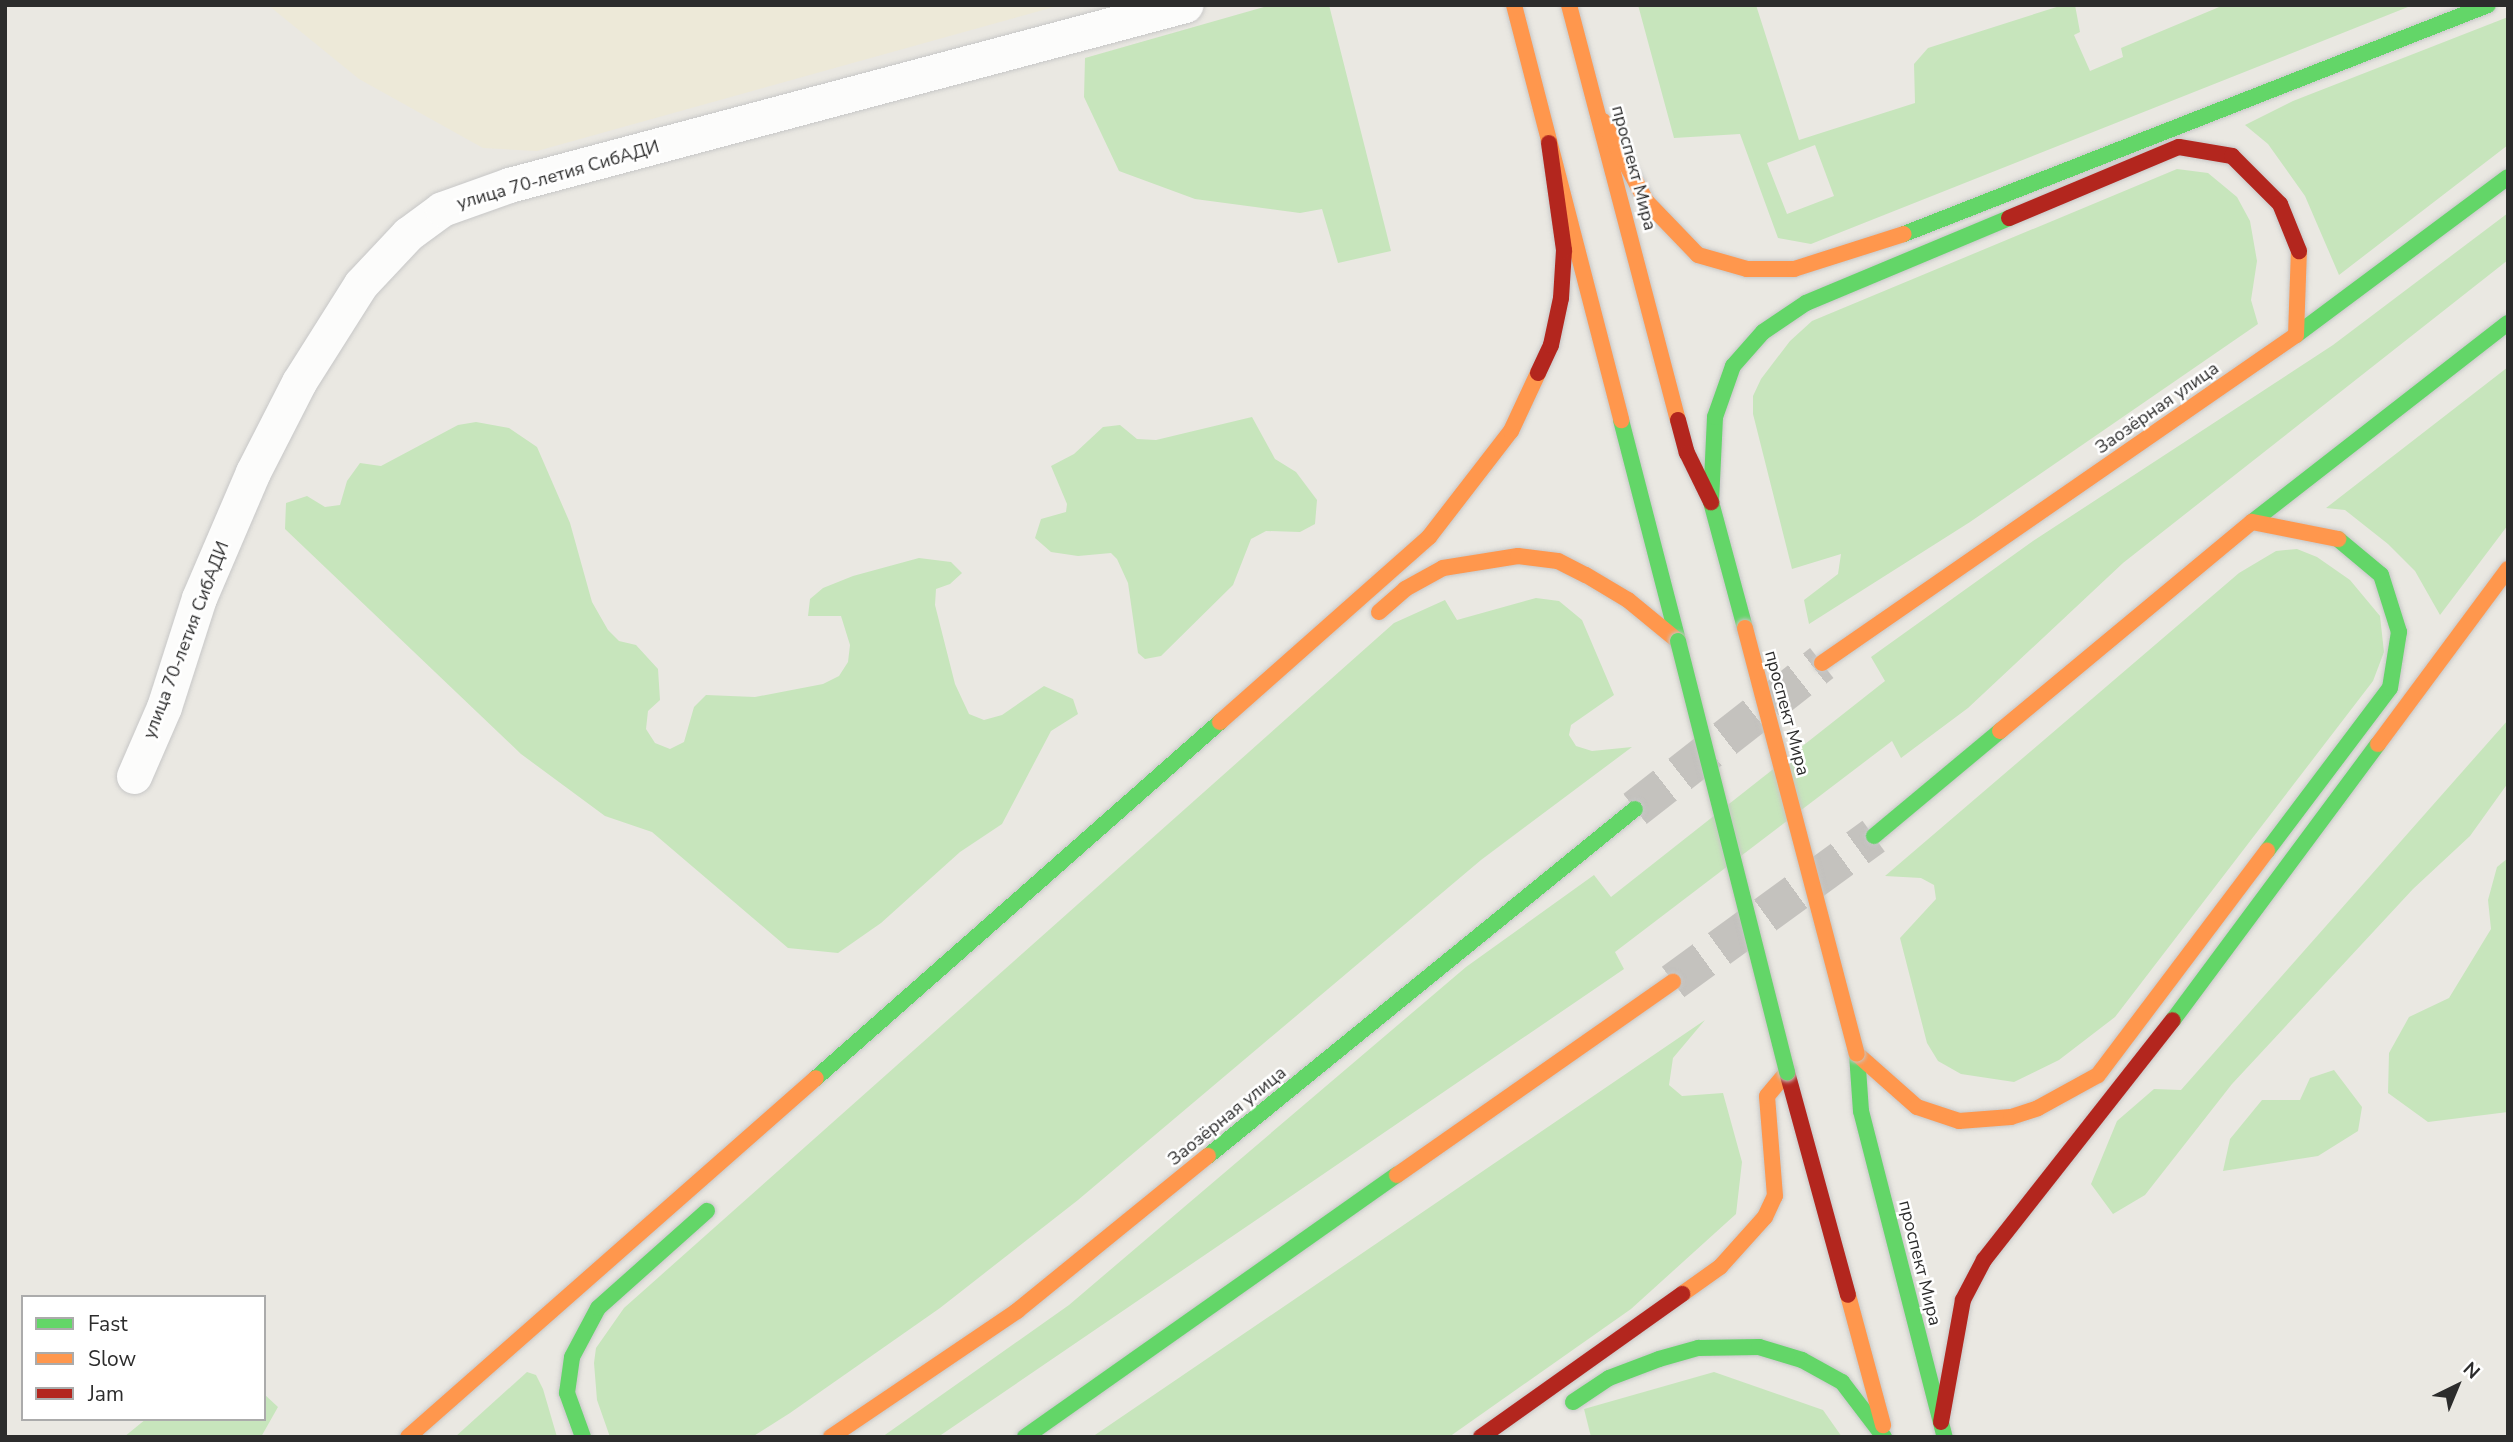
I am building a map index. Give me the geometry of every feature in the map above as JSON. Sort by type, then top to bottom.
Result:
[{"type":"main road","points":[[1514,5],[1787,1072],[1885,1437]]},
{"type":"main road","name":"проспект Мира","points":[[1569,5],[1603,121],[1687,453],[1711,502],[1857,1054],[1861,1111],[1943,1429]]},
{"type":"main road","points":[[1603,121],[1646,201],[1699,255],[1747,269],[1794,269],[1865,249],[2488,5]]},
{"type":"main road","points":[[408,1437],[1429,537],[1511,431],[1551,345],[1561,298],[1564,250],[1549,143]]},
{"type":"main road","points":[[1711,502],[1715,417],[1724,388],[1733,366],[1778,319],[1806,303],[2179,147],[2232,156],[2280,204],[2302,258],[2296,335]]},
{"type":"main road","name":"Заозёрная улица","points":[[1822,663],[2296,335],[2508,177]]},
{"type":"main road","points":[[1874,836],[2252,522],[2508,323]]},
{"type":"main road","points":[[1857,1054],[1916,1107],[1959,1121],[2011,1117],[2038,1108],[2098,1075],[2390,688],[2399,632],[2381,575],[2334,537],[2297,527],[2252,522]]},
{"type":"main road","points":[[1363,626],[1405,589],[1443,568],[1518,556],[1558,561],[1577,570],[1628,600],[1678,641]]},
{"type":"main road","points":[[1943,1429],[1963,1300],[1984,1260],[2119,1092],[2508,569]]},
{"type":"main road","name":"Заозёрная улица","points":[[831,1437],[1017,1311],[1634,808]]},
{"type":"main road","points":[[1025,1437],[1673,982]]},
{"type":"main road","points":[[1481,1437],[1720,1267],[1765,1217],[1776,1196],[1767,1096],[1787,1072]]},
{"type":"main road","points":[[583,1437],[567,1393],[572,1357],[598,1308],[722,1197]]},
{"type":"main road","points":[[1555,1415],[1609,1378],[1659,1359],[1698,1348],[1747,1346],[1802,1360],[1842,1382],[1885,1437]]},
{"type":"street","name":"улица 70-летия СибАДИ","points":[[134,776],[164,707],[199,598],[253,472],[299,382],[361,284],[408,234],[442,209],[509,185],[1185,5]]},
{"type":"shaded area","points":[[268,5],[1061,5],[537,151],[483,148],[359,79]]},
{"type":"green space","points":[[1271,5],[1329,5],[1391,251],[1338,263],[1322,209],[1300,213],[1195,199],[1119,171],[1084,97],[1085,58]]},
{"type":"green space","points":[[1638,5],[1756,5],[1799,140],[1915,103],[1914,64],[1928,48],[2063,5],[2075,5],[2080,32],[2074,35],[2090,71],[2123,57],[2121,48],[2224,5],[2413,5],[1811,244],[1778,238],[1740,134],[1674,138]],"holes":[[[1815,145],[1834,196],[1787,214],[1767,163]]]},
{"type":"green space","points":[[2508,17],[2508,145],[2339,275],[2305,196],[2268,144],[2245,125],[2293,101]]},
{"type":"green space","points":[[2177,169],[2208,173],[2237,197],[2250,221],[2257,261],[2251,300],[2258,324],[1970,522],[1809,624],[1804,600],[1838,574],[1841,554],[1792,569],[1753,414],[1753,396],[1761,379],[1790,341],[1812,321]]},
{"type":"green space","points":[[2508,213],[2508,260],[2123,563],[1968,708],[1901,758],[1892,741],[1615,952],[1624,969],[938,1437],[882,1437],[1069,1305],[1466,967],[1594,875],[1611,897],[1885,681],[1871,657],[2033,541],[2333,345]]},
{"type":"green space","points":[[2508,367],[2508,525],[2440,615],[2415,571],[2388,544],[2345,510],[2326,508]]},
{"type":"green space","points":[[1252,417],[1275,459],[1296,472],[1317,500],[1315,524],[1300,532],[1266,531],[1251,539],[1233,585],[1161,656],[1145,659],[1138,653],[1128,583],[1117,559],[1111,553],[1078,556],[1051,552],[1035,538],[1041,519],[1066,512],[1067,504],[1051,466],[1074,454],[1103,427],[1120,425],[1137,439],[1156,440]]},
{"type":"green space","points":[[476,422],[509,428],[537,447],[570,523],[592,602],[608,630],[619,641],[636,645],[658,669],[660,700],[648,711],[646,729],[655,743],[670,749],[684,742],[694,707],[706,695],[755,697],[823,684],[839,676],[848,662],[850,645],[841,616],[808,616],[810,599],[823,588],[853,576],[919,558],[951,562],[962,573],[950,584],[936,589],[935,605],[955,684],[969,714],[984,720],[1002,715],[1044,686],[1073,699],[1078,714],[1051,731],[1002,824],[960,852],[881,923],[838,953],[788,948],[652,832],[605,816],[521,754],[285,529],[286,503],[307,496],[325,507],[340,505],[347,481],[360,463],[381,466],[458,425]]},
{"type":"green space","points":[[2297,549],[2317,557],[2350,580],[2380,616],[2384,652],[2373,681],[2115,1017],[2059,1060],[2014,1082],[1961,1074],[1938,1061],[1927,1043],[1900,938],[1936,899],[1934,885],[1921,878],[1885,876],[2239,573],[2276,551]]},
{"type":"green space","points":[[1536,598],[1559,601],[1582,620],[1614,695],[1571,725],[1569,735],[1576,746],[1592,751],[1632,747],[1481,860],[1078,1200],[940,1308],[790,1413],[752,1437],[610,1437],[597,1400],[594,1363],[596,1348],[624,1308],[1394,623],[1445,600],[1457,620]]},
{"type":"green space","points":[[2508,720],[2508,783],[2470,836],[2413,889],[2232,1084],[2145,1195],[2113,1214],[2091,1184],[2117,1121],[2154,1089],[2181,1090]]},
{"type":"green space","points":[[2508,858],[2508,1112],[2428,1122],[2388,1093],[2389,1053],[2409,1017],[2449,998],[2491,929],[2488,900],[2497,867]]},
{"type":"green space","points":[[1705,1020],[1673,1058],[1669,1085],[1682,1096],[1723,1093],[1742,1162],[1736,1214],[1631,1309],[1449,1437],[1092,1437]]},
{"type":"green space","points":[[2334,1070],[2362,1107],[2358,1131],[2318,1156],[2223,1171],[2230,1139],[2262,1100],[2300,1100],[2310,1078]]},
{"type":"green space","points":[[527,1372],[536,1375],[543,1389],[557,1437],[455,1437]]},
{"type":"green space","points":[[1714,1372],[1823,1410],[1842,1437],[1591,1437],[1584,1409]]},
{"type":"green space","points":[[266,1396],[278,1407],[261,1437],[124,1437],[144,1421],[266,1421]]},
{"type":"tunnel","points":[[1635,809],[1822,663]]},
{"type":"tunnel","points":[[1673,982],[1874,836]]},
{"type":"traffic: fast","points":[[1904,234],[2488,5]]},
{"type":"traffic: fast","points":[[2296,335],[2508,177]]},
{"type":"traffic: fast","points":[[1745,628],[1711,502],[1715,417],[1733,366],[1763,332],[1806,303],[2009,218]]},
{"type":"traffic: fast","points":[[2252,522],[2508,323]]},
{"type":"traffic: fast","points":[[1621,420],[1678,641]]},
{"type":"traffic: fast","points":[[2267,851],[2390,688],[2399,632],[2381,575],[2338,539]]},
{"type":"traffic: fast","points":[[1678,641],[1787,1072]]},
{"type":"traffic: fast","points":[[816,1078],[1220,722]]},
{"type":"traffic: fast","points":[[1874,836],[2000,731]]},
{"type":"traffic: fast","points":[[2173,1020],[2378,744]]},
{"type":"traffic: fast","points":[[1208,1156],[1635,809]]},
{"type":"traffic: fast","points":[[1857,1054],[1861,1111],[1945,1437]]},
{"type":"traffic: fast","points":[[1025,1437],[1397,1175]]},
{"type":"traffic: fast","points":[[583,1437],[567,1393],[572,1357],[598,1308],[707,1211]]},
{"type":"traffic: fast","points":[[1573,1402],[1609,1378],[1659,1359],[1698,1348],[1759,1347],[1802,1360],[1842,1382],[1884,1437]]},
{"type":"traffic: slow","points":[[1514,5],[1621,420]]},
{"type":"traffic: slow","points":[[1569,5],[1678,420]]},
{"type":"traffic: slow","points":[[1603,121],[1646,201],[1698,255],[1747,269],[1794,269],[1904,234]]},
{"type":"traffic: slow","points":[[1822,663],[2296,335],[2299,251]]},
{"type":"traffic: slow","points":[[1220,722],[1429,537],[1511,431],[1538,373]]},
{"type":"traffic: slow","points":[[2000,731],[2252,522],[2338,539]]},
{"type":"traffic: slow","points":[[1379,612],[1405,589],[1443,568],[1518,556],[1558,561],[1586,575],[1628,600],[1678,641]]},
{"type":"traffic: slow","points":[[2378,744],[2508,569]]},
{"type":"traffic: slow","points":[[1745,628],[1857,1054]]},
{"type":"traffic: slow","points":[[1857,1054],[1917,1107],[1959,1121],[2011,1117],[2038,1108],[2098,1075],[2267,851]]},
{"type":"traffic: slow","points":[[1397,1175],[1673,982]]},
{"type":"traffic: slow","points":[[1682,1294],[1720,1267],[1765,1217],[1775,1196],[1767,1096],[1787,1072]]},
{"type":"traffic: slow","points":[[408,1437],[816,1078]]},
{"type":"traffic: slow","points":[[831,1437],[1017,1311],[1208,1156]]},
{"type":"traffic: slow","points":[[1848,1295],[1883,1425]]},
{"type":"traffic: jam","points":[[1538,373],[1551,345],[1561,298],[1564,250],[1549,143]]},
{"type":"traffic: jam","points":[[2009,218],[2179,147],[2232,156],[2280,204],[2299,251]]},
{"type":"traffic: jam","points":[[1678,420],[1687,453],[1711,502]]},
{"type":"traffic: jam","points":[[1941,1422],[1963,1300],[1984,1260],[2173,1020]]},
{"type":"traffic: jam","points":[[1787,1072],[1848,1295]]},
{"type":"traffic: jam","points":[[1481,1437],[1682,1294]]}]
